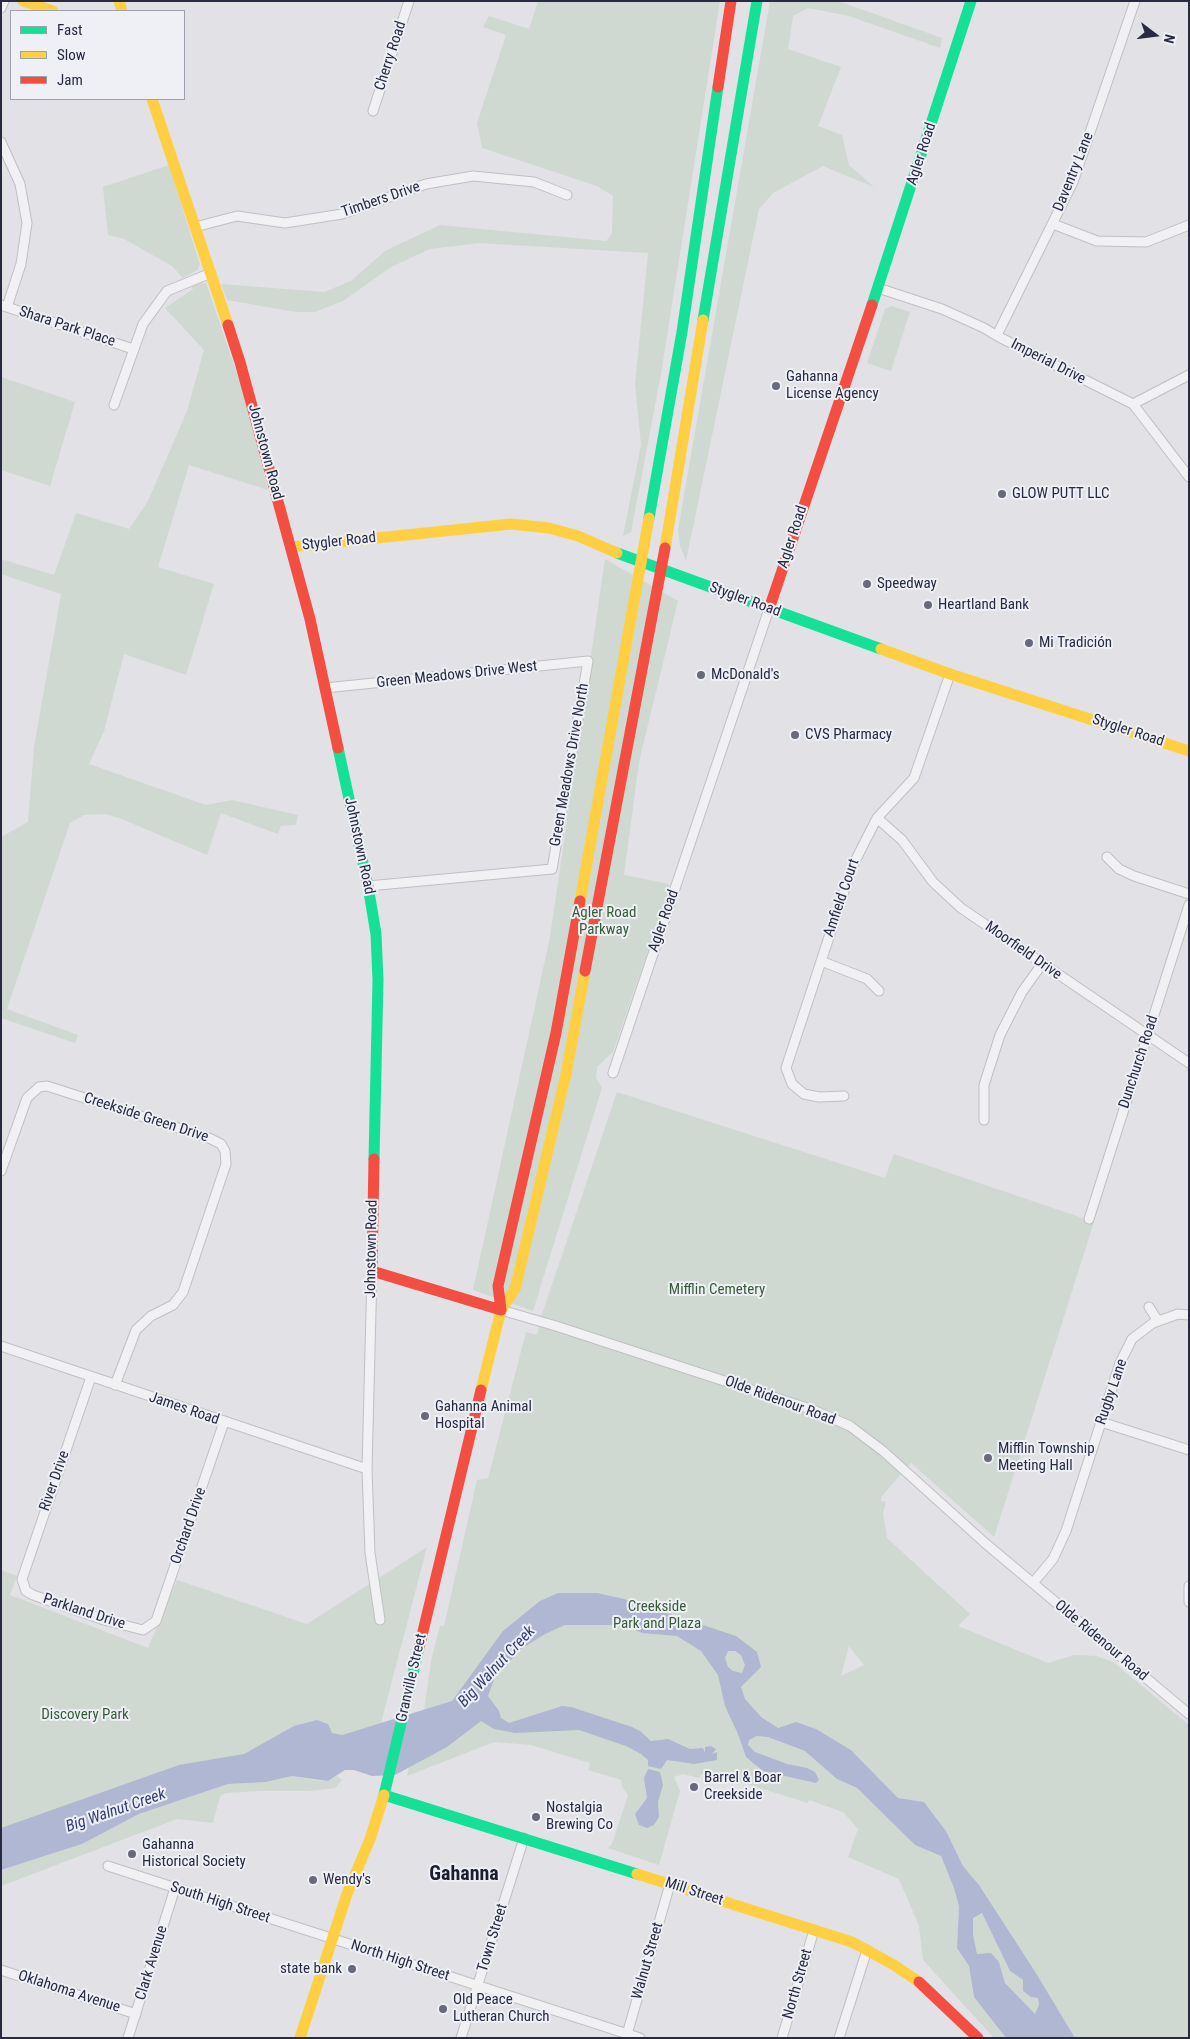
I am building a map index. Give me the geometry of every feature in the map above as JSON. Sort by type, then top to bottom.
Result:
[{"type":"main road","points":[[23,1],[50,10]]},
{"type":"main road","points":[[501,1310],[498,1286],[556,1033],[604,759],[642,563],[682,332],[732,1]]},
{"type":"main road","points":[[713,132],[729,72],[741,1]]},
{"type":"main road","points":[[501,1310],[515,1289],[566,1074],[661,570],[758,1]]},
{"type":"main road","name":"Agler Road","points":[[769,609],[878,288],[971,1]]},
{"type":"main road","name":"Johnstown Road","points":[[152,100],[240,362],[291,547],[325,688],[368,886],[376,934],[378,980],[372,1271]]},
{"type":"main road","name":"Stygler Road","points":[[291,547],[511,524],[537,525],[578,536],[642,563],[950,674],[1189,751]]},
{"type":"main road","name":"Olde Ridenour Road","points":[[372,1271],[501,1310]]},
{"type":"main road","name":"Granville Street","points":[[300,2038],[332,1940],[385,1790],[501,1310]]},
{"type":"main road","name":"Mill Street","points":[[385,1790],[524,1838],[814,1930],[867,1950],[920,1983],[978,2038]]},
{"type":"street","points":[[1,8],[4,1]]},
{"type":"street","name":"Cherry Road","points":[[373,111],[409,1]]},
{"type":"street","name":"Daventry Lane","points":[[996,335],[1073,182],[1135,1]]},
{"type":"street","points":[[1,142],[20,184],[27,223],[21,264],[4,306]]},
{"type":"street","name":"Timbers Drive","points":[[195,228],[237,216],[285,223],[342,214],[426,184],[472,176],[511,178],[534,182],[567,195]]},
{"type":"street","points":[[1053,224],[1097,241],[1146,242],[1189,225]]},
{"type":"street","points":[[114,405],[143,324],[167,291],[211,273]]},
{"type":"street","name":"Imperial Drive","points":[[878,288],[942,310],[1133,404],[1189,477]]},
{"type":"street","name":"Shara Park Place","points":[[4,306],[133,349]]},
{"type":"street","points":[[1133,404],[1189,375]]},
{"type":"street","name":"Agler Road","points":[[613,1073],[769,609]]},
{"type":"street","name":"Green Meadows Drive West","points":[[325,688],[588,661]]},
{"type":"street","name":"Green Meadows Drive North","points":[[368,886],[552,869],[588,661]]},
{"type":"street","name":"Amfield Court","points":[[844,1096],[819,1097],[804,1094],[792,1084],[786,1068],[852,866],[877,818],[914,778],[950,674]]},
{"type":"street","name":"Moorfield Drive","points":[[877,818],[902,840],[933,882],[961,908],[1189,1063]]},
{"type":"street","points":[[1107,857],[1119,869],[1134,876],[1189,894]]},
{"type":"street","name":"Dunchurch Road","points":[[1089,1219],[1189,905]]},
{"type":"street","points":[[821,961],[867,979],[879,991]]},
{"type":"street","points":[[984,1120],[984,1086],[1000,1035],[1022,992],[1042,964]]},
{"type":"street","name":"Creekside Green Drive","points":[[1,1171],[27,1098],[39,1086],[46,1086],[209,1138],[221,1144],[225,1151],[226,1164],[183,1292],[173,1305],[151,1316],[136,1330],[115,1385]]},
{"type":"street","name":"Johnstown Road","points":[[372,1271],[367,1469],[370,1553],[380,1620]]},
{"type":"street","points":[[1149,1307],[1158,1321]]},
{"type":"street","name":"Olde Ridenour Road","points":[[501,1310],[556,1326],[813,1410],[850,1426],[883,1450],[938,1502],[1189,1714]]},
{"type":"street","name":"Rugby Lane","points":[[1033,1583],[1053,1559],[1066,1531],[1120,1363],[1132,1339],[1158,1321],[1178,1314],[1189,1315]]},
{"type":"street","name":"James Road","points":[[1,1346],[367,1469]]},
{"type":"street","name":"River Drive","points":[[23,1584],[23,1574],[91,1377]]},
{"type":"street","name":"Orchard Drive","points":[[150,1627],[156,1621],[162,1606],[224,1422]]},
{"type":"street","points":[[1101,1422],[1189,1450]]},
{"type":"street","name":"Parkland Drive","points":[[23,1584],[26,1591],[33,1595],[104,1620],[134,1629],[143,1630],[150,1627]]},
{"type":"street","points":[[1189,1586],[1189,1602]]},
{"type":"street","name":"Town Street","points":[[461,2038],[524,1838]]},
{"type":"street","name":"South High Street","points":[[108,1866],[332,1940]]},
{"type":"street","name":"Walnut Street","points":[[627,2036],[670,1884]]},
{"type":"street","name":"Clark Avenue","points":[[128,2038],[175,1888]]},
{"type":"street","name":"North Street","points":[[782,2038],[814,1930]]},
{"type":"street","name":"North High Street","points":[[332,1940],[627,2036],[640,2038]]},
{"type":"street","points":[[839,2038],[867,1950]]},
{"type":"street","name":"Oklahoma Avenue","points":[[1,1970],[136,2014]]},
{"type":"green space","points":[[538,1],[720,1],[661,374],[631,532],[623,536],[641,445],[635,384],[648,253],[479,243],[430,249],[391,267],[343,301],[315,312],[295,312],[227,300],[221,284],[324,292],[351,281],[385,251],[440,225],[606,241],[612,234],[613,196],[597,186],[482,148],[477,123],[506,35],[483,27],[489,16],[529,29]]},
{"type":"green space","points":[[770,1],[838,1],[942,38],[940,48],[849,16],[808,8],[793,16],[788,49],[841,67],[818,126],[842,135],[849,165],[874,187],[823,166],[773,193],[759,209],[686,561],[680,546],[678,530]]},
{"type":"green space","points":[[169,165],[200,265],[197,270],[183,278],[172,266],[124,239],[108,235],[103,187]]},
{"type":"green space","points":[[206,283],[244,394],[268,490],[189,465],[158,567],[214,584],[186,675],[124,654],[104,731],[89,764],[206,805],[232,800],[298,815],[296,825],[281,826],[278,834],[221,813],[207,855],[106,814],[84,815],[70,823],[7,1009],[78,1035],[75,1043],[1,1018],[1,837],[28,822],[34,747],[61,594],[1,574],[1,559],[54,575],[76,513],[129,529],[148,501],[187,411],[204,350],[165,308],[193,289],[190,285]]},
{"type":"green space","points":[[892,306],[910,312],[891,371],[867,363],[885,309]]},
{"type":"green space","points":[[1,377],[75,402],[50,486],[1,470]]},
{"type":"green space","name":"Agler Road Parkway","points":[[605,559],[678,601],[639,762],[624,875],[669,884],[668,893],[613,1052],[597,1067],[596,1078],[602,1088],[533,1311],[473,1290],[550,937]]},
{"type":"green space","points":[[617,1092],[885,1178],[894,1154],[1094,1222],[994,1537],[911,1463],[881,1497],[881,1501],[886,1502],[883,1513],[887,1538],[970,1614],[958,1626],[1048,1663],[1074,1655],[1096,1656],[1113,1662],[1189,1725],[1189,2038],[1075,2038],[1036,1973],[979,1885],[963,1866],[946,1831],[924,1802],[898,1798],[851,1750],[826,1735],[837,1779],[857,1788],[915,1845],[941,1856],[954,1888],[959,1908],[957,1948],[969,1966],[974,1997],[1006,2038],[994,2038],[923,1960],[919,1926],[899,1879],[848,1857],[858,1829],[843,1812],[809,1800],[808,1803],[714,1774],[701,1774],[699,1778],[683,1774],[674,1777],[680,1791],[659,1865],[608,1848],[612,1844],[628,1795],[622,1787],[621,1780],[588,1770],[590,1763],[531,1745],[494,1742],[407,1776],[424,1711],[431,1661],[440,1626],[444,1626],[477,1480],[488,1478],[526,1332],[537,1335],[543,1311]],"holes":[[[849,1646],[864,1665],[841,1676]]]},
{"type":"green space","name":"Discovery Park","points":[[427,1547],[381,1723],[342,1735],[252,1750],[1,1828],[1,1570],[17,1576],[10,1595],[148,1648],[177,1580],[307,1624]]},
{"type":"green space","points":[[292,1776],[328,1781],[337,1776],[342,1780],[335,1788],[308,1791],[226,1793],[220,1796],[213,1823],[177,1819],[1,1886],[1,1870],[82,1844],[139,1814],[228,1784],[266,1782]]},
{"type":"green space","points":[[982,1913],[1010,1971],[1023,1980],[1038,1998],[1039,2005],[1035,2015],[1005,1983],[999,1962],[977,1954],[973,1934],[973,1917]]},
{"type":"water","name":"Big Walnut Creek","points":[[558,1593],[597,1593],[624,1599],[736,1636],[757,1652],[761,1667],[741,1687],[745,1699],[761,1717],[778,1728],[796,1722],[816,1729],[851,1750],[898,1798],[924,1802],[946,1831],[963,1866],[979,1885],[1036,1973],[1075,2038],[1006,2038],[974,1997],[969,1966],[957,1948],[959,1907],[954,1888],[941,1856],[915,1845],[857,1788],[837,1779],[805,1751],[768,1737],[757,1736],[749,1740],[748,1745],[755,1752],[787,1764],[807,1768],[815,1772],[819,1780],[816,1783],[763,1771],[746,1757],[725,1706],[718,1675],[701,1651],[677,1636],[642,1633],[624,1625],[565,1625],[545,1634],[521,1649],[495,1677],[488,1696],[499,1711],[501,1718],[509,1723],[562,1706],[571,1707],[632,1727],[640,1731],[651,1741],[668,1739],[690,1749],[703,1748],[705,1753],[705,1747],[711,1746],[716,1749],[712,1754],[717,1752],[717,1760],[694,1764],[667,1760],[661,1769],[648,1766],[648,1760],[626,1746],[579,1730],[515,1733],[494,1729],[481,1721],[447,1747],[395,1775],[372,1776],[354,1770],[345,1770],[328,1781],[292,1776],[266,1782],[228,1784],[139,1814],[82,1844],[1,1870],[1,1828],[179,1765],[244,1754],[294,1726],[317,1720],[328,1724],[332,1733],[342,1735],[452,1701],[503,1631],[540,1601]],"holes":[[[728,1651],[735,1651],[741,1655],[745,1665],[742,1673],[733,1671],[728,1667],[725,1658]],[[982,1913],[1010,1971],[1023,1980],[1023,1991],[1031,1997],[1038,1998],[1039,2005],[1035,2014],[1005,1983],[999,1962],[991,1953],[977,1954],[973,1934],[973,1918]]]},
{"type":"water","points":[[648,1769],[660,1772],[663,1785],[658,1802],[659,1817],[654,1825],[647,1828],[639,1825],[635,1814],[647,1798],[644,1778]]},
{"type":"traffic: fast","points":[[703,320],[757,1]]},
{"type":"traffic: fast","points":[[872,305],[971,1]]},
{"type":"traffic: fast","points":[[649,518],[682,332],[718,87]]},
{"type":"traffic: fast","points":[[617,553],[881,649]]},
{"type":"traffic: fast","points":[[338,748],[368,886],[376,934],[378,980],[374,1159]]},
{"type":"traffic: fast","points":[[419,1648],[384,1795],[637,1874]]},
{"type":"traffic: slow","points":[[23,1],[50,10]]},
{"type":"traffic: slow","points":[[119,1],[122,10]]},
{"type":"traffic: slow","points":[[152,100],[228,325]]},
{"type":"traffic: slow","points":[[665,548],[703,320]]},
{"type":"traffic: slow","points":[[580,901],[649,518]]},
{"type":"traffic: slow","points":[[291,547],[511,524],[549,528],[578,536],[617,553]]},
{"type":"traffic: slow","points":[[881,649],[950,674],[1189,751]]},
{"type":"traffic: slow","points":[[481,1390],[501,1310],[515,1289],[566,1074],[585,971]]},
{"type":"traffic: slow","points":[[300,2038],[347,1894],[370,1839],[384,1795]]},
{"type":"traffic: slow","points":[[637,1874],[852,1942],[894,1965],[919,1982]]},
{"type":"traffic: jam","points":[[718,87],[731,1]]},
{"type":"traffic: jam","points":[[769,609],[872,305]]},
{"type":"traffic: jam","points":[[228,325],[240,362],[310,619],[338,748]]},
{"type":"traffic: jam","points":[[585,971],[665,548]]},
{"type":"traffic: jam","points":[[501,1310],[498,1286],[556,1033],[580,901]]},
{"type":"traffic: jam","points":[[374,1159],[372,1271],[501,1310]]},
{"type":"traffic: jam","points":[[419,1648],[481,1390]]},
{"type":"traffic: jam","points":[[919,1982],[978,2038]]},
{"type":"place","name":"Gahanna License Agency","points":[[776,386]]},
{"type":"place","name":"GLOW PUTT LLC","points":[[1002,494]]},
{"type":"place","name":"Speedway","points":[[867,584]]},
{"type":"place","name":"Heartland Bank","points":[[928,605]]},
{"type":"place","name":"Mi Tradición","points":[[1029,643]]},
{"type":"place","name":"McDonald's","points":[[701,675]]},
{"type":"place","name":"CVS Pharmacy","points":[[795,735]]},
{"type":"place","name":"Gahanna Animal Hospital","points":[[425,1416]]},
{"type":"place","name":"Mifflin Township Meeting Hall","points":[[988,1458]]},
{"type":"place","name":"Barrel & Boar Creekside","points":[[694,1787]]},
{"type":"place","name":"Nostalgia Brewing Co","points":[[536,1817]]},
{"type":"place","name":"Gahanna Historical Society","points":[[132,1854]]},
{"type":"place","name":"Wendy's","points":[[313,1880]]},
{"type":"place","name":"state bank","points":[[352,1969]]},
{"type":"place","name":"Old Peace Lutheran Church","points":[[443,2009]]},
{"type":"district","name":"Gahanna","points":[[464,1875]]},
{"type":"park label","name":"Mifflin Cemetery","points":[[717,1290]]},
{"type":"park label","name":"Creekside Park and Plaza","points":[[657,1616]]}]
